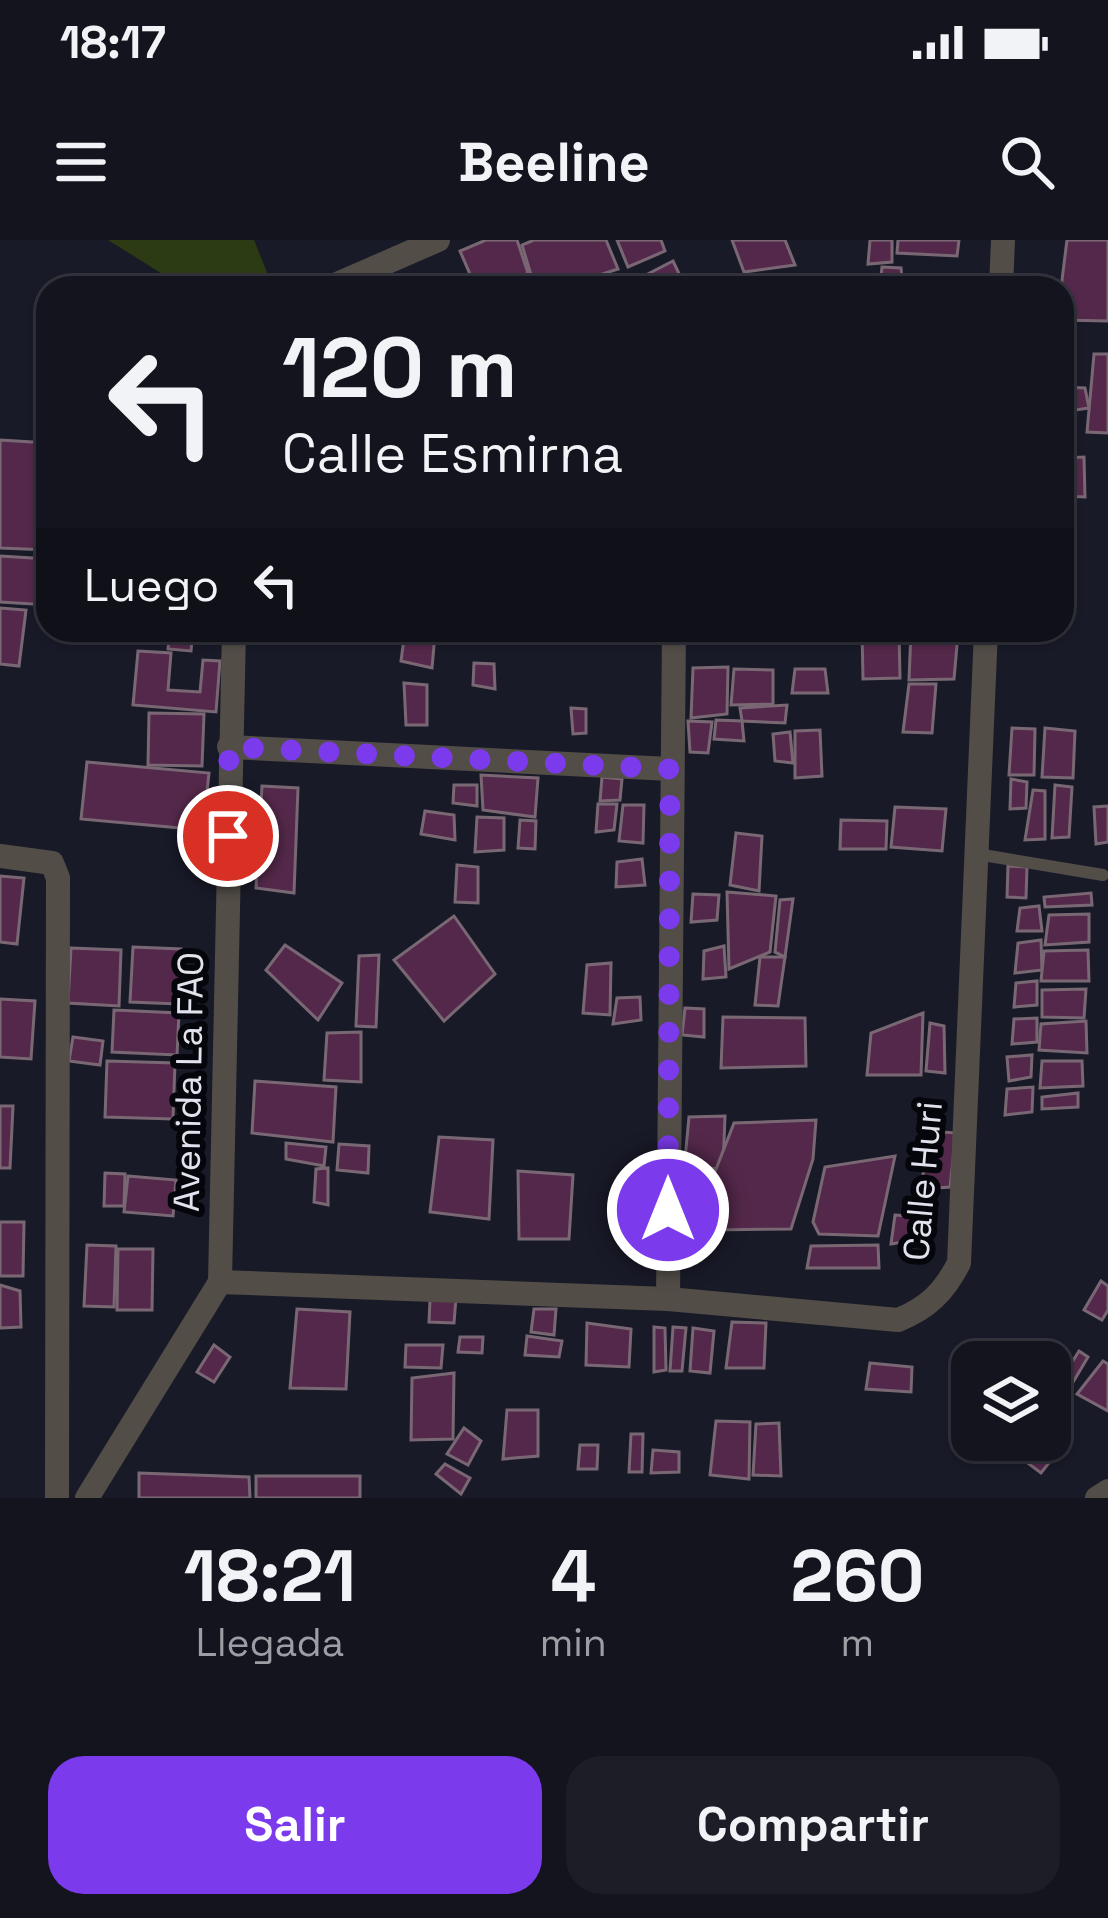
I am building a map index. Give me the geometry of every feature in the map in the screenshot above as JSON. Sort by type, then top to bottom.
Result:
[{"type":"street","points":[[356,276],[438,240]]},
{"type":"street","points":[[1002,276],[1003,240]]},
{"type":"street","name":"Avenida La FAO","points":[[220,1282],[233,642]]},
{"type":"street","points":[[668,1299],[674,642]]},
{"type":"street","name":"Calle Huri","points":[[220,1282],[668,1299],[898,1320],[922,1310],[946,1288],[959,1263],[986,642]]},
{"type":"street","points":[[229,747],[670,769]]},
{"type":"street","points":[[0,856],[52,863],[58,878],[57,1498]]},
{"type":"street","points":[[87,1498],[220,1282]]},
{"type":"street","points":[[1096,1498],[1108,1491]]},
{"type":"lane","points":[[977,854],[1103,875]]},
{"type":"green space","points":[[108,240],[254,240],[268,276],[166,276]]},
{"type":"building","points":[[486,240],[517,240],[528,273],[471,276],[460,251]]},
{"type":"building","points":[[534,240],[606,240],[618,269],[596,276],[531,276],[522,245]]},
{"type":"building","points":[[617,240],[661,240],[665,251],[628,267]]},
{"type":"building","points":[[732,240],[785,240],[795,265],[744,272]]},
{"type":"building","points":[[870,240],[892,240],[892,262],[868,264]]},
{"type":"building","points":[[898,240],[959,240],[957,256],[897,253]]},
{"type":"building","points":[[1067,240],[1108,240],[1108,321],[1074,320],[1074,276],[1062,276]]},
{"type":"building","points":[[673,261],[680,276],[649,276]]},
{"type":"building","points":[[882,267],[901,268],[902,276],[881,276]]},
{"type":"building","points":[[1094,354],[1108,354],[1108,433],[1087,432]]},
{"type":"building","points":[[1074,388],[1085,388],[1089,408],[1074,410]]},
{"type":"building","points":[[0,440],[36,442],[36,550],[0,548]]},
{"type":"building","points":[[1074,457],[1084,457],[1085,497],[1074,497]]},
{"type":"building","points":[[0,556],[36,558],[36,604],[0,602]]},
{"type":"building","points":[[0,608],[26,610],[19,666],[0,664]]},
{"type":"building","points":[[169,642],[192,642],[191,651],[168,649]]},
{"type":"building","points":[[404,642],[434,642],[432,668],[401,661]]},
{"type":"building","points":[[862,642],[899,642],[900,678],[863,679]]},
{"type":"building","points":[[911,642],[957,642],[954,679],[909,680]]},
{"type":"building","points":[[138,651],[171,653],[168,690],[200,692],[203,660],[220,661],[216,712],[133,705]]},
{"type":"building","points":[[474,663],[494,664],[495,689],[473,685]]},
{"type":"building","points":[[728,667],[727,714],[691,718],[693,668]]},
{"type":"building","points":[[734,669],[773,670],[773,704],[731,705]]},
{"type":"building","points":[[795,669],[825,669],[828,693],[792,693]]},
{"type":"building","points":[[404,683],[427,685],[427,725],[406,725]]},
{"type":"building","points":[[909,684],[936,684],[932,733],[903,732]]},
{"type":"building","points":[[787,705],[785,723],[742,721],[740,708]]},
{"type":"building","points":[[571,708],[586,709],[586,733],[573,734]]},
{"type":"building","points":[[149,713],[204,714],[202,766],[148,765]]},
{"type":"building","points":[[716,720],[742,721],[744,741],[714,739]]},
{"type":"building","points":[[688,721],[712,722],[708,753],[690,752]]},
{"type":"building","points":[[1012,728],[1035,729],[1034,775],[1009,775]]},
{"type":"building","points":[[1045,728],[1075,731],[1073,778],[1042,777]]},
{"type":"building","points":[[820,730],[822,776],[795,778],[795,731]]},
{"type":"building","points":[[790,732],[793,763],[775,761],[773,734]]},
{"type":"building","points":[[87,762],[209,773],[203,830],[81,819]]},
{"type":"building","points":[[481,775],[538,778],[535,817],[483,810]]},
{"type":"building","points":[[602,777],[622,779],[620,800],[600,801]]},
{"type":"building","points":[[1011,779],[1027,782],[1026,808],[1010,809]]},
{"type":"building","points":[[454,785],[477,785],[477,806],[453,803]]},
{"type":"building","points":[[1055,785],[1072,787],[1069,837],[1052,838]]},
{"type":"building","points":[[262,786],[298,788],[294,893],[256,888]]},
{"type":"building","points":[[1033,790],[1045,791],[1045,839],[1025,840]]},
{"type":"building","points":[[598,804],[617,804],[614,830],[596,832]]},
{"type":"building","points":[[623,805],[644,805],[643,843],[619,841]]},
{"type":"building","points":[[1108,806],[1108,842],[1096,844],[1094,807]]},
{"type":"building","points":[[895,807],[946,809],[942,851],[891,847]]},
{"type":"building","points":[[425,811],[454,815],[455,840],[421,834]]},
{"type":"building","points":[[477,817],[504,818],[504,850],[475,852]]},
{"type":"building","points":[[520,820],[536,821],[535,849],[518,848]]},
{"type":"building","points":[[841,820],[887,821],[886,849],[840,849]]},
{"type":"building","points":[[736,833],[762,836],[759,891],[730,885]]},
{"type":"building","points":[[642,859],[645,885],[616,887],[617,862]]},
{"type":"building","points":[[457,865],[478,867],[478,903],[455,902]]},
{"type":"building","points":[[1008,866],[1027,867],[1026,898],[1007,897]]},
{"type":"building","points":[[0,876],[24,878],[17,944],[0,942]]},
{"type":"building","points":[[727,892],[776,896],[770,952],[729,969]]},
{"type":"building","points":[[1091,893],[1092,905],[1045,907],[1044,897]]},
{"type":"building","points":[[693,894],[719,895],[717,920],[691,922]]},
{"type":"building","points":[[793,899],[785,957],[775,952],[780,900]]},
{"type":"building","points":[[1039,906],[1042,931],[1017,931],[1020,908]]},
{"type":"building","points":[[1089,914],[1089,942],[1045,945],[1049,915]]},
{"type":"building","points":[[454,916],[495,974],[444,1021],[394,960]]},
{"type":"building","points":[[1041,940],[1042,970],[1015,973],[1018,943]]},
{"type":"building","points":[[285,945],[342,983],[318,1020],[266,970]]},
{"type":"building","points":[[724,946],[726,977],[703,979],[704,951]]},
{"type":"building","points":[[133,947],[181,949],[178,1004],[130,1002]]},
{"type":"building","points":[[71,948],[121,950],[119,1006],[68,1003]]},
{"type":"building","points":[[1088,950],[1089,981],[1041,981],[1044,951]]},
{"type":"building","points":[[379,955],[376,1027],[356,1026],[359,956]]},
{"type":"building","points":[[760,957],[785,957],[778,1006],[755,1005]]},
{"type":"building","points":[[611,963],[610,1015],[583,1013],[587,965]]},
{"type":"building","points":[[1037,981],[1037,1005],[1014,1007],[1016,983]]},
{"type":"building","points":[[1086,989],[1084,1018],[1042,1017],[1042,990]]},
{"type":"building","points":[[640,997],[641,1020],[613,1024],[617,998]]},
{"type":"building","points":[[0,999],[35,1001],[31,1059],[0,1057]]},
{"type":"building","points":[[685,1008],[704,1009],[704,1037],[682,1035]]},
{"type":"building","points":[[114,1010],[179,1013],[177,1055],[112,1052]]},
{"type":"building","points":[[923,1013],[921,1075],[867,1075],[871,1033]]},
{"type":"building","points":[[723,1017],[805,1018],[806,1066],[721,1068]]},
{"type":"building","points":[[1037,1018],[1037,1042],[1012,1044],[1014,1019]]},
{"type":"building","points":[[1086,1021],[1087,1053],[1039,1050],[1041,1024]]},
{"type":"building","points":[[930,1023],[944,1026],[945,1073],[926,1071]]},
{"type":"building","points":[[361,1032],[361,1082],[324,1080],[327,1033]]},
{"type":"building","points":[[73,1037],[103,1041],[100,1065],[69,1061]]},
{"type":"building","points":[[1032,1055],[1031,1077],[1009,1081],[1007,1057]]},
{"type":"building","points":[[107,1061],[175,1063],[173,1119],[105,1117]]},
{"type":"building","points":[[1042,1061],[1082,1061],[1083,1086],[1040,1088]]},
{"type":"building","points":[[255,1081],[336,1087],[333,1142],[252,1133]]},
{"type":"building","points":[[1033,1087],[1032,1112],[1005,1115],[1007,1089]]},
{"type":"building","points":[[1078,1093],[1078,1107],[1042,1109],[1042,1097]]},
{"type":"building","points":[[0,1106],[13,1106],[10,1168],[0,1168]]},
{"type":"building","points":[[725,1116],[723,1168],[684,1170],[689,1117]]},
{"type":"building","points":[[816,1120],[813,1159],[791,1229],[709,1230],[697,1218],[734,1123]]},
{"type":"building","points":[[932,1131],[956,1133],[950,1187],[920,1189]]},
{"type":"building","points":[[439,1137],[493,1140],[489,1219],[430,1212]]},
{"type":"building","points":[[286,1143],[326,1147],[324,1166],[286,1159]]},
{"type":"building","points":[[339,1144],[369,1146],[368,1173],[337,1170]]},
{"type":"building","points":[[895,1156],[878,1236],[819,1234],[813,1222],[825,1167]]},
{"type":"building","points":[[328,1168],[328,1205],[314,1202],[316,1169]]},
{"type":"building","points":[[518,1171],[573,1175],[569,1239],[519,1239]]},
{"type":"building","points":[[105,1173],[125,1174],[124,1206],[104,1206]]},
{"type":"building","points":[[128,1176],[176,1180],[173,1216],[124,1212]]},
{"type":"building","points":[[895,1215],[924,1217],[923,1239],[891,1244]]},
{"type":"building","points":[[0,1222],[24,1222],[23,1276],[0,1276]]},
{"type":"building","points":[[87,1245],[116,1246],[114,1307],[84,1306]]},
{"type":"building","points":[[878,1245],[879,1268],[807,1268],[811,1246]]},
{"type":"building","points":[[118,1249],[153,1249],[152,1310],[117,1310]]},
{"type":"building","points":[[1101,1281],[1108,1286],[1108,1310],[1102,1320],[1084,1310]]},
{"type":"building","points":[[0,1285],[20,1291],[21,1327],[0,1328]]},
{"type":"building","points":[[456,1298],[454,1323],[429,1322],[430,1300]]},
{"type":"building","points":[[297,1309],[350,1312],[346,1389],[290,1388]]},
{"type":"building","points":[[534,1309],[556,1309],[554,1335],[531,1332]]},
{"type":"building","points":[[732,1322],[766,1323],[764,1368],[726,1368]]},
{"type":"building","points":[[587,1323],[631,1329],[629,1367],[586,1365]]},
{"type":"building","points":[[654,1327],[665,1328],[666,1370],[654,1372]]},
{"type":"building","points":[[673,1327],[686,1328],[682,1371],[670,1371]]},
{"type":"building","points":[[693,1328],[714,1331],[710,1373],[690,1371]]},
{"type":"building","points":[[527,1336],[562,1341],[559,1357],[525,1355]]},
{"type":"building","points":[[460,1337],[483,1337],[482,1353],[458,1352]]},
{"type":"building","points":[[214,1345],[230,1357],[214,1382],[197,1372]]},
{"type":"building","points":[[406,1345],[443,1345],[441,1368],[405,1367]]},
{"type":"building","points":[[1079,1351],[1088,1357],[1072,1384],[1071,1384],[1071,1364]]},
{"type":"building","points":[[1103,1361],[1108,1364],[1108,1411],[1077,1394]]},
{"type":"building","points":[[870,1363],[912,1367],[911,1392],[866,1389]]},
{"type":"building","points":[[454,1373],[453,1439],[411,1440],[412,1378]]},
{"type":"building","points":[[507,1410],[538,1410],[538,1456],[503,1459]]},
{"type":"building","points":[[716,1421],[750,1422],[749,1479],[710,1475]]},
{"type":"building","points":[[779,1423],[781,1476],[753,1475],[756,1424]]},
{"type":"building","points":[[464,1428],[481,1441],[468,1465],[447,1454]]},
{"type":"building","points":[[631,1434],[643,1434],[642,1472],[629,1472]]},
{"type":"building","points":[[580,1445],[598,1445],[597,1469],[578,1469]]},
{"type":"building","points":[[653,1450],[679,1452],[679,1472],[651,1473]]},
{"type":"building","points":[[1025,1461],[1050,1461],[1041,1473]]},
{"type":"building","points":[[445,1464],[470,1478],[461,1494],[436,1474]]},
{"type":"building","points":[[139,1473],[249,1477],[250,1498],[139,1498]]},
{"type":"building","points":[[256,1476],[360,1476],[360,1498],[256,1498]]},
{"type":"route","points":[[228,836],[229,747],[670,769],[668,1210]]}]
